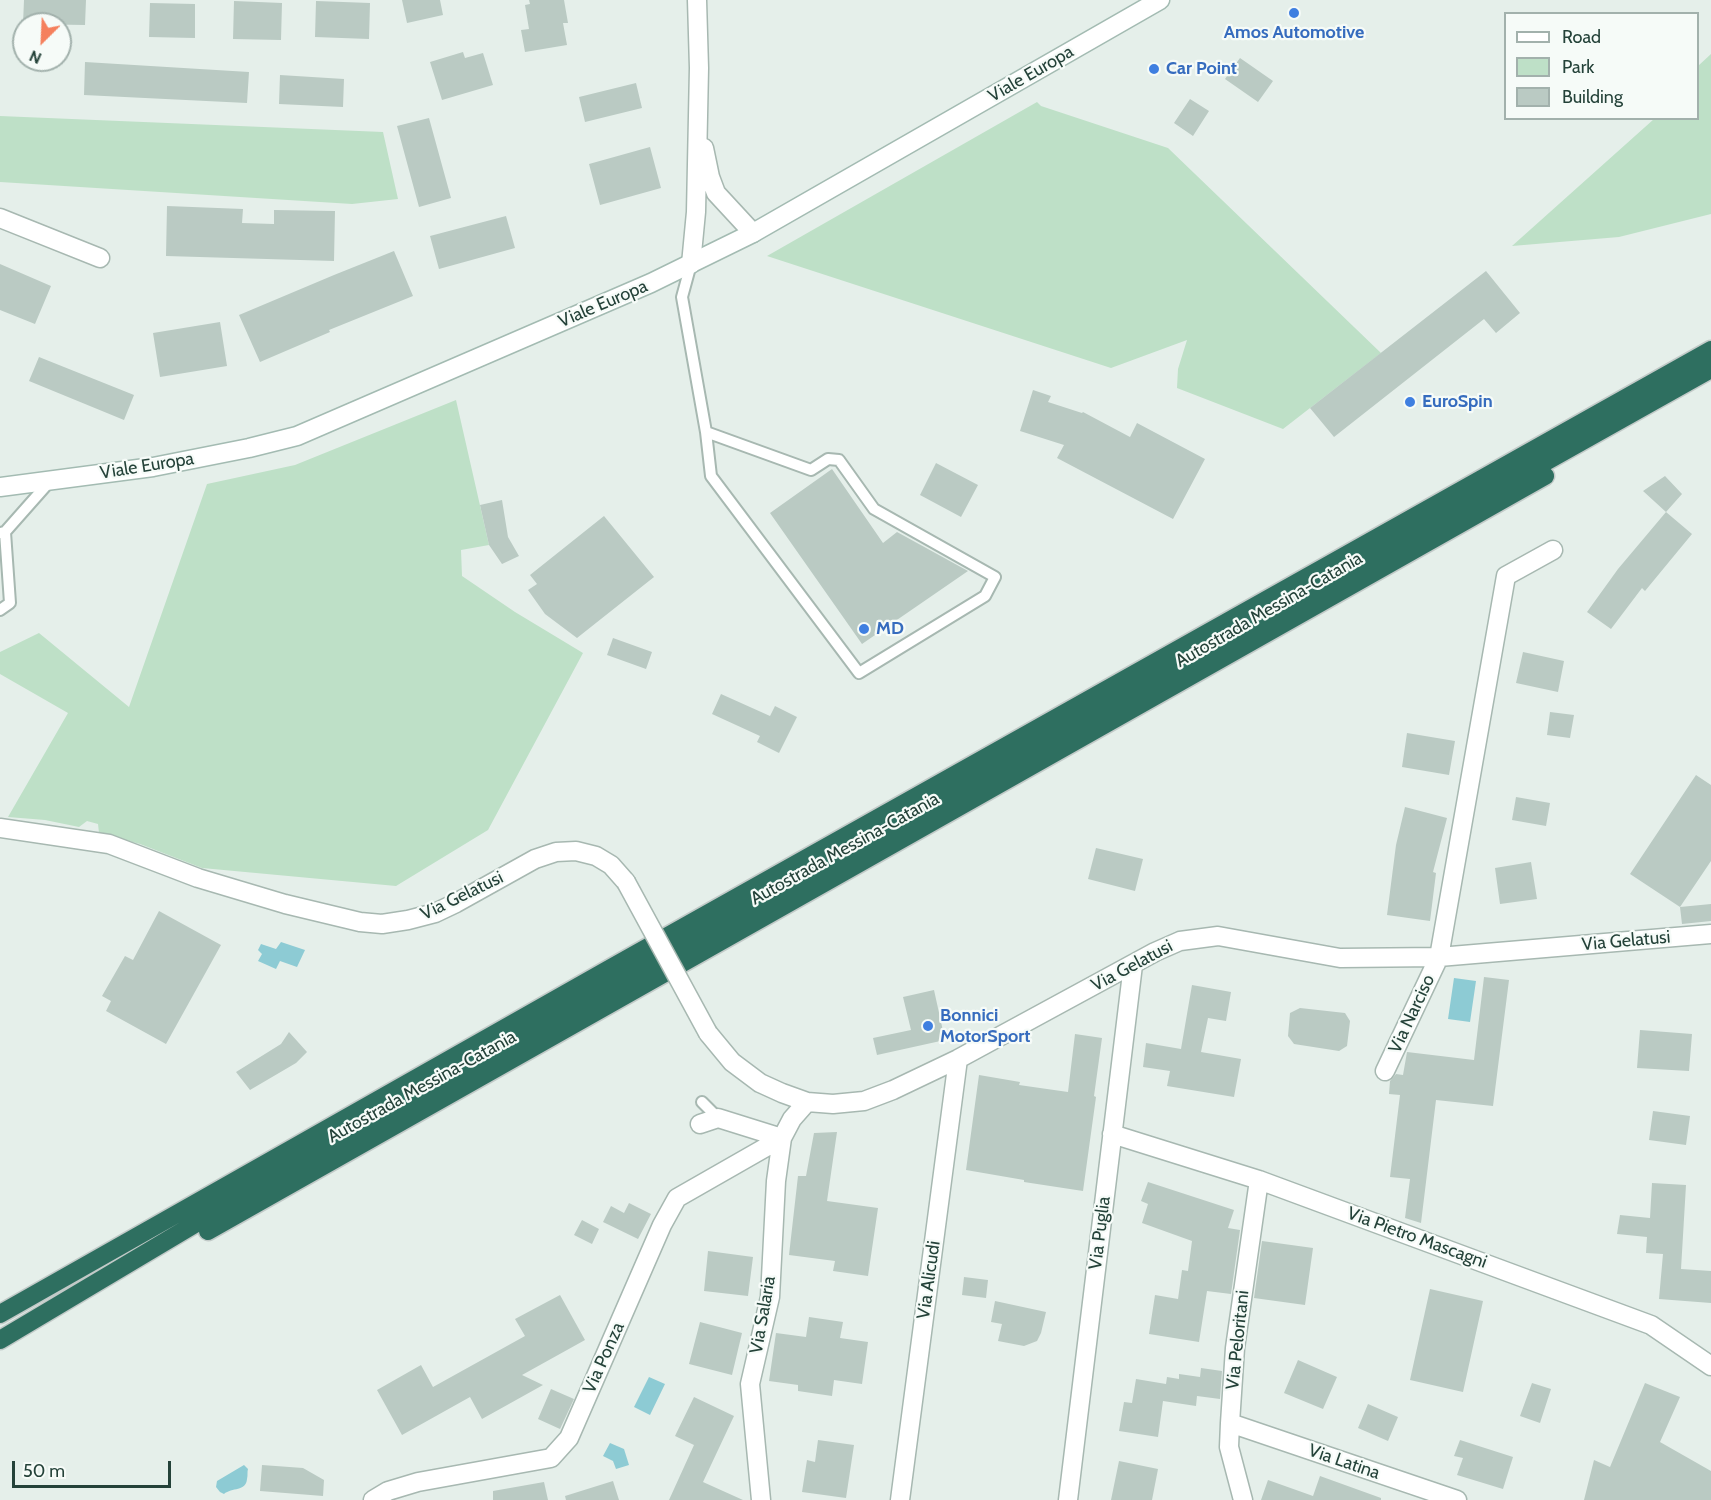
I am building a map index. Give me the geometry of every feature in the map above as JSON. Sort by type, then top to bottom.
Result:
[{"type":"highway","name":"Autostrada Messina-Catania","points":[[0,1314],[1711,350]]},
{"type":"highway","points":[[0,1340],[277,1175],[1711,369]]},
{"type":"highway","name":"Autostrada Messina-Catania","points":[[0,1351],[122,1279],[1711,383]]},
{"type":"street","points":[[691,264],[696,213],[699,68],[697,0]]},
{"type":"street","name":"Viale Europa","points":[[0,487],[153,467],[297,436],[590,310],[753,233],[1160,0]]},
{"type":"street","points":[[697,111],[710,177],[716,193],[753,233]]},
{"type":"street","points":[[0,218],[100,258]]},
{"type":"street","name":"Via Narciso","points":[[1385,1071],[1439,957],[1506,576],[1553,550]]},
{"type":"street","name":"Via Gelatusi","points":[[0,828],[109,844],[198,878],[285,904],[360,922],[382,924],[435,913],[535,859],[556,852],[576,851],[596,856],[611,865],[626,882],[708,1033],[732,1062],[760,1083],[782,1093],[807,1101],[833,1104],[864,1101],[893,1090],[958,1059],[1180,941],[1218,936],[1340,958],[1439,957],[1711,934]]},
{"type":"street","name":"Via Puglia","points":[[1068,1500],[1133,965]]},
{"type":"street","name":"Via Alicudi","points":[[900,1500],[958,1059]]},
{"type":"street","name":"Via Salaria","points":[[761,1500],[750,1384],[770,1297],[776,1181],[782,1138],[792,1119],[807,1101]]},
{"type":"street","points":[[700,1124],[718,1118],[782,1138]]},
{"type":"street","name":"Via Pietro Mascagni","points":[[1112,1134],[1259,1180],[1651,1325],[1711,1366]]},
{"type":"street","name":"Via Ponza","points":[[373,1500],[388,1491],[418,1482],[551,1458],[569,1438],[662,1226],[677,1198],[782,1138]]},
{"type":"street","name":"Via Peloritani","points":[[1243,1500],[1229,1447],[1230,1423],[1236,1348],[1259,1180]]},
{"type":"street","name":"Via Latina","points":[[1230,1423],[1457,1500]]},
{"type":"lane","points":[[691,264],[682,297],[706,432],[711,476],[859,674],[984,596],[995,577],[874,509],[839,460],[828,459],[811,470],[706,432]]},
{"type":"lane","points":[[0,610],[10,603],[3,532],[52,480]]},
{"type":"lane","points":[[702,1102],[718,1118]]},
{"type":"green space","points":[[1711,54],[1711,214],[1619,237],[1512,246],[1653,120],[1699,120],[1699,65]]},
{"type":"green space","points":[[1037,102],[1041,106],[1168,148],[1381,353],[1283,429],[1177,388],[1178,369],[1187,340],[1111,368],[767,256]]},
{"type":"green space","points":[[0,116],[383,132],[398,199],[352,204],[0,182]]},
{"type":"green space","points":[[456,400],[489,545],[461,550],[462,576],[515,612],[583,653],[488,830],[396,886],[202,868],[140,844],[99,833],[98,824],[87,821],[79,827],[45,820],[8,817],[68,713],[0,674],[0,652],[39,633],[129,707],[207,484],[295,465]]},
{"type":"water","points":[[281,942],[305,950],[297,967],[280,961],[276,969],[258,961],[262,954],[258,950],[261,944],[276,949]]},
{"type":"water","points":[[1454,978],[1476,981],[1470,1022],[1448,1019]]},
{"type":"water","points":[[649,1377],[665,1384],[650,1415],[634,1407]]},
{"type":"water","points":[[610,1443],[624,1449],[629,1465],[616,1469],[613,1461],[603,1456]]},
{"type":"water","points":[[244,1465],[248,1469],[244,1486],[224,1494],[220,1492],[216,1487],[217,1481]]},
{"type":"building","points":[[24,0],[86,0],[85,25],[72,25],[72,12],[24,12]]},
{"type":"building","points":[[402,0],[440,0],[443,15],[407,23]]},
{"type":"building","points":[[529,0],[564,0],[568,23],[563,23],[567,45],[525,52],[521,30],[529,29],[525,5],[530,4]]},
{"type":"building","points":[[234,1],[282,3],[281,40],[233,39]]},
{"type":"building","points":[[316,1],[370,3],[369,39],[315,37]]},
{"type":"building","points":[[150,3],[195,4],[195,38],[149,37]]},
{"type":"building","points":[[463,52],[465,58],[483,53],[493,85],[442,100],[430,62]]},
{"type":"building","points":[[1240,58],[1273,81],[1258,102],[1225,79]]},
{"type":"building","points":[[85,62],[249,72],[247,103],[84,95]]},
{"type":"building","points":[[280,75],[344,79],[343,107],[279,104]]},
{"type":"building","points":[[636,83],[642,108],[585,122],[579,97]]},
{"type":"building","points":[[1190,99],[1209,111],[1193,136],[1174,123]]},
{"type":"building","points":[[429,118],[451,198],[419,207],[397,126]]},
{"type":"building","points":[[650,147],[661,188],[600,205],[589,164]]},
{"type":"building","points":[[167,206],[243,209],[242,223],[274,224],[274,210],[335,211],[334,261],[166,256]]},
{"type":"building","points":[[506,216],[515,248],[439,269],[430,236]]},
{"type":"building","points":[[394,251],[413,296],[329,330],[330,332],[260,362],[239,315]]},
{"type":"building","points":[[0,264],[51,286],[35,324],[0,310]]},
{"type":"building","points":[[1486,271],[1520,313],[1496,333],[1484,319],[1334,437],[1310,408]]},
{"type":"building","points":[[220,322],[227,366],[160,377],[153,333]]},
{"type":"building","points":[[39,357],[134,395],[124,420],[29,381]]},
{"type":"building","points":[[1033,390],[1051,396],[1048,402],[1083,412],[1130,437],[1137,423],[1205,459],[1173,519],[1057,458],[1064,445],[1020,431]]},
{"type":"building","points":[[936,463],[978,485],[961,517],[920,495]]},
{"type":"building","points":[[832,469],[883,543],[897,532],[968,571],[862,644],[770,513]]},
{"type":"building","points":[[1665,476],[1682,494],[1666,512],[1643,491]]},
{"type":"building","points":[[502,500],[508,537],[519,556],[502,564],[489,545],[480,505]]},
{"type":"building","points":[[1666,512],[1692,534],[1645,591],[1642,588],[1611,629],[1587,612],[1618,569]]},
{"type":"building","points":[[604,516],[654,577],[577,638],[545,614],[528,590],[537,584],[530,575]]},
{"type":"building","points":[[613,638],[652,652],[646,669],[607,655]]},
{"type":"building","points":[[1523,652],[1564,661],[1558,692],[1516,683]]},
{"type":"building","points":[[721,694],[770,716],[775,706],[797,717],[779,753],[757,742],[760,736],[712,714]]},
{"type":"building","points":[[1550,712],[1574,715],[1570,738],[1547,735]]},
{"type":"building","points":[[1407,733],[1455,741],[1449,775],[1402,767]]},
{"type":"building","points":[[1696,775],[1711,785],[1711,861],[1680,907],[1630,874]]},
{"type":"building","points":[[1516,797],[1550,803],[1546,826],[1512,820]]},
{"type":"building","points":[[1405,807],[1447,818],[1433,872],[1436,873],[1430,921],[1387,915],[1396,845]]},
{"type":"building","points":[[1096,848],[1143,859],[1135,891],[1088,879]]},
{"type":"building","points":[[1531,862],[1537,899],[1500,904],[1495,868]]},
{"type":"building","points":[[1711,904],[1711,921],[1682,924],[1680,907]]},
{"type":"building","points":[[159,911],[221,945],[166,1044],[106,1011],[111,1001],[102,996],[125,956],[133,960]]},
{"type":"building","points":[[1484,977],[1509,980],[1493,1106],[1436,1100],[1421,1223],[1405,1218],[1410,1179],[1390,1177],[1400,1095],[1389,1094],[1390,1081],[1396,1074],[1403,1075],[1407,1052],[1474,1060]]},
{"type":"building","points":[[1192,985],[1231,992],[1226,1021],[1208,1018],[1201,1052],[1241,1059],[1234,1097],[1167,1086],[1170,1071],[1143,1067],[1146,1043],[1181,1049]]},
{"type":"building","points":[[934,990],[945,1040],[877,1055],[873,1038],[911,1030],[903,997]]},
{"type":"building","points":[[1300,1008],[1345,1013],[1350,1021],[1347,1046],[1339,1051],[1294,1044],[1288,1036],[1290,1013]]},
{"type":"building","points":[[1640,1030],[1692,1034],[1689,1071],[1637,1068]]},
{"type":"building","points":[[289,1032],[307,1052],[296,1063],[250,1090],[236,1072],[281,1044]]},
{"type":"building","points":[[1075,1034],[1102,1038],[1083,1191],[966,1170],[979,1075],[1020,1082],[1019,1085],[1068,1092]]},
{"type":"building","points":[[1653,1111],[1690,1116],[1686,1145],[1649,1140]]},
{"type":"building","points":[[837,1132],[827,1201],[878,1208],[868,1276],[833,1271],[835,1261],[789,1255],[798,1176],[806,1176],[814,1133]]},
{"type":"building","points":[[1148,1182],[1234,1210],[1228,1228],[1240,1230],[1231,1294],[1207,1291],[1199,1342],[1149,1334],[1155,1295],[1178,1299],[1182,1270],[1188,1271],[1192,1241],[1142,1223],[1148,1204],[1141,1201]]},
{"type":"building","points":[[1652,1183],[1686,1185],[1681,1269],[1711,1271],[1711,1303],[1659,1299],[1663,1254],[1646,1253],[1647,1237],[1617,1234],[1620,1215],[1650,1218]]},
{"type":"building","points":[[629,1203],[651,1214],[638,1239],[603,1222],[611,1206],[624,1213]]},
{"type":"building","points":[[582,1220],[599,1229],[592,1244],[574,1235]]},
{"type":"building","points":[[1262,1241],[1313,1248],[1305,1305],[1254,1298]]},
{"type":"building","points":[[708,1251],[753,1257],[748,1296],[704,1291]]},
{"type":"building","points":[[964,1277],[988,1280],[986,1298],[962,1295]]},
{"type":"building","points":[[1430,1289],[1483,1301],[1463,1392],[1410,1380]]},
{"type":"building","points":[[560,1295],[585,1340],[522,1375],[543,1385],[482,1419],[470,1397],[402,1435],[377,1390],[421,1365],[433,1387],[525,1336],[515,1319]]},
{"type":"building","points":[[995,1301],[1046,1312],[1037,1341],[1024,1346],[998,1341],[1002,1324],[991,1322]]},
{"type":"building","points":[[809,1317],[843,1322],[840,1338],[868,1342],[862,1384],[834,1380],[832,1396],[798,1391],[798,1385],[769,1381],[776,1333],[806,1337]]},
{"type":"building","points":[[700,1322],[742,1333],[732,1375],[689,1364]]},
{"type":"building","points":[[1298,1360],[1337,1377],[1323,1409],[1284,1393]]},
{"type":"building","points":[[1201,1368],[1222,1371],[1220,1399],[1197,1396],[1196,1406],[1163,1401],[1158,1437],[1119,1431],[1124,1402],[1132,1403],[1136,1379],[1166,1384],[1167,1377],[1179,1379],[1179,1374],[1200,1377]]},
{"type":"building","points":[[1532,1383],[1551,1389],[1540,1423],[1520,1416]]},
{"type":"building","points":[[1645,1383],[1680,1397],[1660,1442],[1711,1471],[1711,1500],[1584,1500],[1594,1460],[1610,1467]]},
{"type":"building","points":[[551,1389],[574,1399],[560,1429],[538,1419]]},
{"type":"building","points":[[694,1397],[734,1416],[703,1482],[743,1500],[669,1500],[694,1445],[675,1436]]},
{"type":"building","points":[[1368,1404],[1398,1417],[1388,1441],[1358,1428]]},
{"type":"building","points":[[818,1440],[854,1445],[846,1498],[802,1492],[807,1460],[815,1462]]},
{"type":"building","points":[[1460,1440],[1513,1457],[1503,1489],[1457,1475],[1463,1458],[1454,1456]]},
{"type":"building","points":[[1119,1461],[1158,1469],[1152,1500],[1111,1500]]},
{"type":"building","points":[[262,1465],[303,1468],[324,1480],[323,1496],[260,1491]]},
{"type":"building","points":[[1320,1476],[1381,1498],[1381,1500],[1261,1500],[1268,1480],[1313,1496]]},
{"type":"building","points":[[613,1481],[619,1500],[566,1500],[565,1496]]},
{"type":"building","points":[[544,1482],[548,1500],[493,1500],[493,1491]]},
{"type":"place","name":"Amos Automotive","points":[[1294,13]]},
{"type":"place","name":"Car Point","points":[[1154,69]]},
{"type":"place","name":"EuroSpin","points":[[1410,402]]},
{"type":"place","name":"MD","points":[[864,629]]},
{"type":"place","name":"Bonnici MotorSport","points":[[928,1026]]}]
